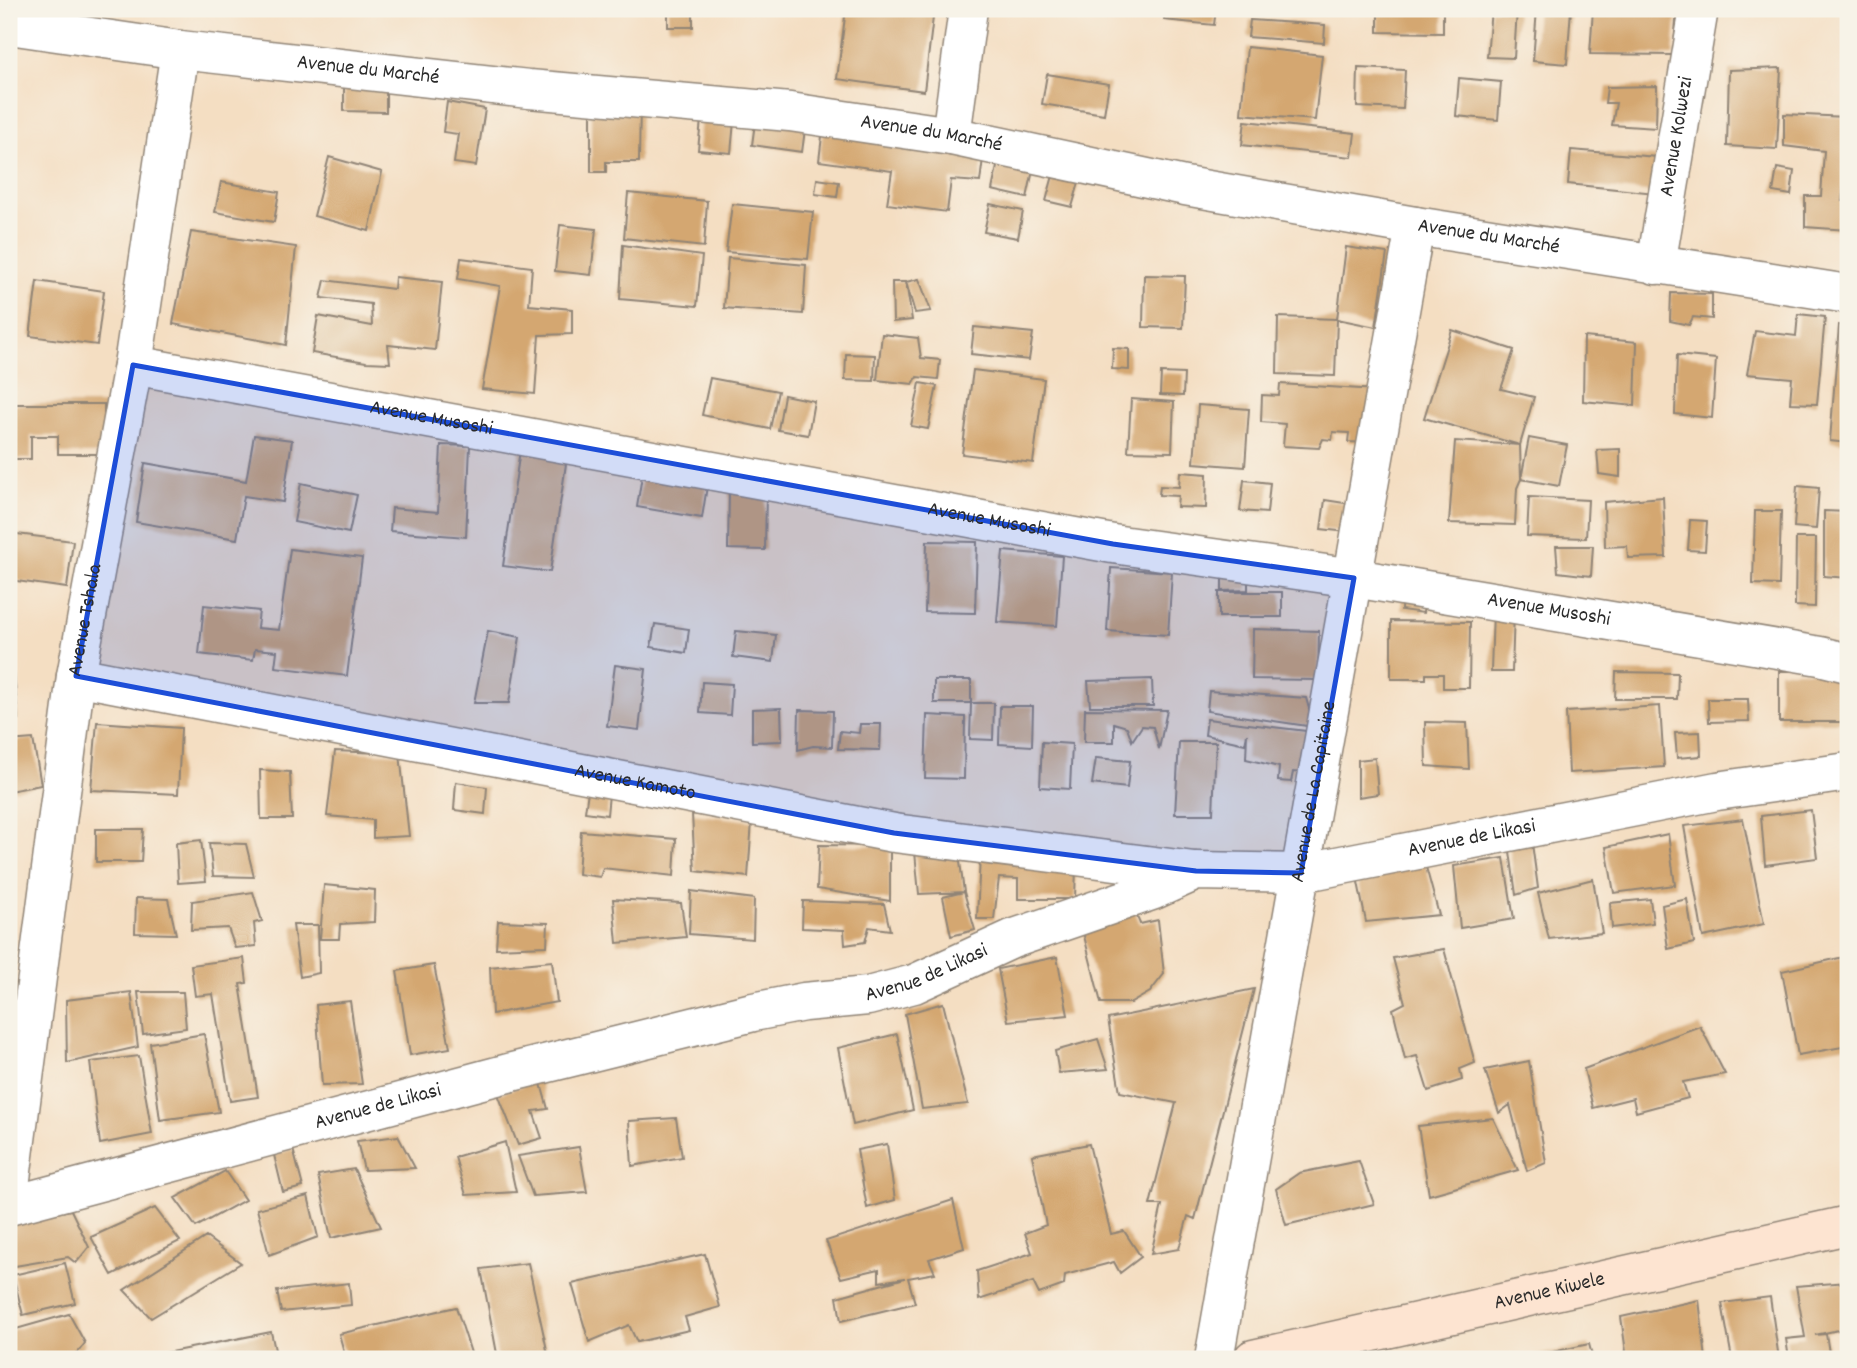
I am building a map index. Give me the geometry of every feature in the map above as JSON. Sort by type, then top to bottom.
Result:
[{"type":"street","points":[[951,136],[968,9]]},
{"type":"street","name":"Avenue Kolwezi","points":[[1656,265],[1699,9]]},
{"type":"street","name":"Avenue du Marché","points":[[9,25],[180,50],[528,89],[790,112],[951,136],[1185,186],[1415,226],[1848,294]]},
{"type":"street","name":"Avenue Tshala","points":[[9,1194],[76,676],[133,365],[180,50]]},
{"type":"street","name":"Avenue de La Capitaine","points":[[1214,1359],[1415,226]]},
{"type":"street","name":"Avenue Musoshi","points":[[133,365],[1113,544],[1354,578],[1820,656],[1848,663]]},
{"type":"street","name":"Avenue Kamoto","points":[[76,676],[894,833],[1196,872]]},
{"type":"street","name":"Avenue de Likasi","points":[[9,1206],[512,1072],[753,1012],[804,1002],[868,996],[914,984],[1012,939],[1154,890],[1196,872],[1301,873],[1717,791],[1848,772]]},
{"type":"street","name":"Avenue Kiwele","points":[[1253,1359],[1848,1225]]},
{"type":"highlighted area","points":[[133,365],[1113,544],[1354,578],[1301,873],[1196,871],[894,833],[76,676]]},
{"type":"building","points":[[668,9],[693,9],[693,27],[668,27]]},
{"type":"building","points":[[846,9],[934,9],[924,91],[837,79]]},
{"type":"building","points":[[1165,9],[1216,9],[1214,25],[1164,20]]},
{"type":"building","points":[[1378,9],[1443,9],[1443,33],[1378,32]]},
{"type":"building","points":[[1491,9],[1517,9],[1514,58],[1487,57]]},
{"type":"building","points":[[1537,9],[1571,9],[1567,64],[1533,61]]},
{"type":"building","points":[[1593,9],[1677,9],[1673,55],[1590,54]]},
{"type":"building","points":[[1250,20],[1325,25],[1324,43],[1248,37]]},
{"type":"building","points":[[1247,47],[1322,55],[1315,120],[1241,114]]},
{"type":"building","points":[[1358,68],[1405,70],[1403,109],[1357,107]]},
{"type":"building","points":[[1781,68],[1777,149],[1727,146],[1729,70]]},
{"type":"building","points":[[1047,74],[1109,84],[1104,114],[1042,104]]},
{"type":"building","points":[[1459,78],[1501,82],[1498,120],[1456,116]]},
{"type":"building","points":[[344,86],[386,88],[386,112],[344,111]]},
{"type":"building","points":[[1657,86],[1656,128],[1612,125],[1616,103],[1605,103],[1607,87]]},
{"type":"building","points":[[447,102],[485,109],[476,166],[454,163],[458,134],[443,132]]},
{"type":"building","points":[[591,102],[640,103],[639,162],[606,162],[606,172],[591,172]]},
{"type":"building","points":[[702,109],[735,111],[731,153],[698,150]]},
{"type":"building","points":[[1784,114],[1846,117],[1848,155],[1842,201],[1848,201],[1848,230],[1805,227],[1805,196],[1821,196],[1824,151],[1784,146]]},
{"type":"building","points":[[756,115],[806,122],[802,152],[752,145]]},
{"type":"building","points":[[1245,121],[1355,133],[1352,157],[1242,145]]},
{"type":"building","points":[[823,128],[984,150],[980,182],[951,180],[947,212],[887,204],[892,171],[819,161]]},
{"type":"building","points":[[1571,150],[1657,157],[1655,193],[1568,184]]},
{"type":"building","points":[[329,157],[382,172],[369,231],[314,216]]},
{"type":"building","points":[[998,162],[1033,170],[1027,198],[992,190]]},
{"type":"building","points":[[1777,168],[1794,171],[1791,195],[1773,192]]},
{"type":"building","points":[[1054,172],[1080,179],[1072,207],[1046,201]]},
{"type":"building","points":[[817,179],[839,182],[837,197],[815,194]]},
{"type":"building","points":[[221,182],[279,192],[274,222],[215,212]]},
{"type":"building","points":[[628,193],[707,201],[704,247],[624,238]]},
{"type":"building","points":[[732,204],[813,212],[808,259],[726,252]]},
{"type":"building","points":[[990,204],[1023,211],[1018,238],[984,232]]},
{"type":"building","points":[[560,225],[596,229],[591,275],[555,271]]},
{"type":"building","points":[[191,232],[296,247],[286,345],[173,324]]},
{"type":"building","points":[[623,245],[702,256],[697,306],[620,299]]},
{"type":"building","points":[[1346,247],[1387,253],[1376,327],[1337,319]]},
{"type":"building","points":[[461,258],[532,267],[529,305],[572,309],[572,334],[539,335],[535,394],[482,389],[500,286],[458,279]]},
{"type":"building","points":[[728,258],[806,265],[803,314],[724,308]]},
{"type":"building","points":[[1144,275],[1185,276],[1183,328],[1143,327]]},
{"type":"building","points":[[395,277],[442,282],[435,350],[388,345],[390,363],[312,353],[318,316],[372,326],[371,304],[321,298],[325,280],[394,289]]},
{"type":"building","points":[[919,279],[931,311],[915,313],[906,282]]},
{"type":"building","points":[[37,281],[104,291],[97,345],[30,336]]},
{"type":"building","points":[[892,282],[906,282],[912,320],[893,322]]},
{"type":"building","points":[[1671,293],[1712,294],[1712,319],[1693,317],[1689,325],[1670,321]]},
{"type":"building","points":[[1798,314],[1825,317],[1817,404],[1790,403],[1792,378],[1747,374],[1755,331],[1796,336]]},
{"type":"building","points":[[1278,317],[1337,319],[1335,376],[1277,374]]},
{"type":"building","points":[[1839,325],[1848,325],[1848,443],[1830,441]]},
{"type":"building","points":[[974,327],[1033,333],[1029,360],[971,354]]},
{"type":"building","points":[[1452,330],[1514,350],[1501,389],[1534,397],[1520,445],[1424,418]]},
{"type":"building","points":[[882,334],[918,338],[921,358],[940,360],[938,379],[917,377],[913,384],[877,380]]},
{"type":"building","points":[[1584,337],[1637,342],[1635,406],[1583,401]]},
{"type":"building","points":[[1113,348],[1129,349],[1129,370],[1112,369]]},
{"type":"building","points":[[846,354],[875,355],[874,381],[845,380]]},
{"type":"building","points":[[1677,355],[1716,359],[1712,418],[1675,414]]},
{"type":"building","points":[[973,370],[1044,379],[1033,463],[962,454]]},
{"type":"building","points":[[1161,373],[1184,374],[1183,396],[1160,395]]},
{"type":"building","points":[[710,378],[778,391],[770,429],[702,415]]},
{"type":"building","points":[[920,383],[937,386],[928,429],[911,426]]},
{"type":"building","points":[[1280,384],[1377,390],[1373,443],[1348,442],[1349,433],[1333,432],[1332,440],[1323,439],[1319,448],[1283,446],[1285,424],[1261,422],[1262,395],[1279,396]]},
{"type":"building","points":[[784,395],[814,401],[808,435],[778,430]]},
{"type":"building","points":[[1131,399],[1174,402],[1172,452],[1128,451]]},
{"type":"building","points":[[9,404],[104,404],[104,454],[58,454],[58,436],[31,436],[31,459],[9,459]]},
{"type":"building","points":[[1198,405],[1249,409],[1245,467],[1194,463]]},
{"type":"building","points":[[254,435],[292,440],[283,502],[244,496],[237,539],[136,522],[145,463],[246,481]]},
{"type":"building","points":[[1529,438],[1567,445],[1559,486],[1521,479]]},
{"type":"building","points":[[1455,441],[1520,445],[1521,479],[1517,488],[1515,525],[1449,523]]},
{"type":"building","points":[[441,445],[470,446],[466,537],[390,531],[392,508],[438,512]]},
{"type":"building","points":[[1620,449],[1620,477],[1599,474],[1597,450]]},
{"type":"building","points":[[520,450],[567,457],[550,572],[503,566]]},
{"type":"building","points":[[643,469],[708,480],[702,518],[637,507]]},
{"type":"building","points":[[1180,472],[1207,474],[1206,508],[1177,507],[1178,496],[1159,495],[1160,486],[1179,487]]},
{"type":"building","points":[[1244,480],[1270,483],[1267,513],[1240,511]]},
{"type":"building","points":[[301,483],[357,495],[349,533],[294,522]]},
{"type":"building","points":[[1797,486],[1819,488],[1816,529],[1794,527]]},
{"type":"building","points":[[729,492],[766,492],[765,550],[728,549]]},
{"type":"building","points":[[1529,497],[1588,500],[1586,538],[1527,536]]},
{"type":"building","points":[[1663,497],[1666,557],[1628,558],[1627,546],[1605,547],[1604,502]]},
{"type":"building","points":[[1325,500],[1351,504],[1347,532],[1321,529]]},
{"type":"building","points":[[1755,511],[1781,511],[1779,585],[1753,584]]},
{"type":"building","points":[[1824,511],[1848,512],[1848,578],[1824,576]]},
{"type":"building","points":[[1690,520],[1707,521],[1705,551],[1688,550]]},
{"type":"building","points":[[9,533],[73,541],[67,588],[9,580]]},
{"type":"building","points":[[1796,538],[1816,538],[1815,607],[1795,606]]},
{"type":"building","points":[[927,541],[977,542],[975,613],[925,612]]},
{"type":"building","points":[[1556,546],[1593,546],[1591,576],[1558,572]]},
{"type":"building","points":[[290,549],[362,558],[347,676],[275,667],[277,651],[255,649],[253,660],[199,654],[204,605],[259,611],[257,628],[279,630]]},
{"type":"building","points":[[1003,551],[1062,556],[1057,626],[997,622]]},
{"type":"building","points":[[1222,564],[1248,564],[1248,590],[1222,591]]},
{"type":"building","points":[[1111,568],[1172,572],[1168,635],[1107,631]]},
{"type":"building","points":[[1219,592],[1282,592],[1282,617],[1219,617]]},
{"type":"building","points":[[1402,592],[1426,595],[1423,613],[1401,610]]},
{"type":"building","points":[[1493,610],[1514,611],[1512,672],[1491,672]]},
{"type":"building","points":[[1391,621],[1470,622],[1469,688],[1443,688],[1443,674],[1426,674],[1426,679],[1391,679]]},
{"type":"building","points":[[655,624],[689,629],[686,653],[651,647]]},
{"type":"building","points":[[1253,629],[1319,631],[1318,680],[1252,679]]},
{"type":"building","points":[[488,631],[520,637],[509,703],[474,703]]},
{"type":"building","points":[[736,631],[776,635],[773,662],[733,657]]},
{"type":"building","points":[[615,665],[646,669],[639,730],[607,726]]},
{"type":"building","points":[[9,671],[14,671],[18,719],[9,719]]},
{"type":"building","points":[[1779,671],[1848,671],[1848,722],[1779,722]]},
{"type":"building","points":[[1616,672],[1678,673],[1677,699],[1615,699]]},
{"type":"building","points":[[1152,679],[1153,706],[1090,706],[1088,681]]},
{"type":"building","points":[[934,680],[971,680],[971,703],[934,703]]},
{"type":"building","points":[[702,682],[732,684],[730,715],[700,713]]},
{"type":"building","points":[[1209,691],[1306,698],[1314,727],[1207,711]]},
{"type":"building","points":[[1708,699],[1748,699],[1749,721],[1709,722]]},
{"type":"building","points":[[971,703],[994,703],[993,740],[970,739]]},
{"type":"building","points":[[1000,706],[1033,706],[1032,746],[999,744]]},
{"type":"building","points":[[1660,706],[1664,767],[1569,773],[1566,712]]},
{"type":"building","points":[[781,708],[782,741],[752,742],[752,709]]},
{"type":"building","points":[[1085,709],[1167,710],[1159,749],[1153,727],[1142,726],[1132,741],[1127,727],[1114,723],[1114,742],[1084,742]]},
{"type":"building","points":[[799,710],[833,711],[832,747],[813,746],[798,750]]},
{"type":"building","points":[[927,715],[965,717],[964,779],[925,778]]},
{"type":"building","points":[[1207,719],[1306,731],[1304,773],[1293,772],[1291,782],[1278,781],[1279,767],[1246,759],[1247,734],[1245,744],[1205,735]]},
{"type":"building","points":[[97,722],[181,728],[178,794],[91,790]]},
{"type":"building","points":[[1425,722],[1467,723],[1469,769],[1426,766]]},
{"type":"building","points":[[860,724],[881,724],[880,750],[838,749],[840,731],[859,733]]},
{"type":"building","points":[[1700,732],[1701,756],[1677,758],[1675,733]]},
{"type":"building","points":[[33,739],[41,785],[9,791],[9,741]]},
{"type":"building","points":[[1042,742],[1072,744],[1070,789],[1040,787]]},
{"type":"building","points":[[1179,742],[1216,742],[1213,814],[1175,814]]},
{"type":"building","points":[[335,751],[400,754],[409,836],[373,838],[373,820],[327,816]]},
{"type":"building","points":[[1096,758],[1130,761],[1127,788],[1092,784]]},
{"type":"building","points":[[1375,758],[1378,794],[1358,797],[1358,760]]},
{"type":"building","points":[[260,770],[290,772],[292,819],[261,819]]},
{"type":"building","points":[[456,782],[487,787],[485,814],[454,810]]},
{"type":"building","points":[[588,791],[609,794],[607,815],[585,812]]},
{"type":"building","points":[[1811,810],[1817,858],[1765,865],[1761,816]]},
{"type":"building","points":[[692,814],[752,821],[748,877],[695,871]]},
{"type":"building","points":[[1743,819],[1764,924],[1703,937],[1684,826]]},
{"type":"building","points":[[96,829],[143,829],[141,862],[96,862]]},
{"type":"building","points":[[581,831],[676,839],[674,876],[603,868],[600,877],[578,874]]},
{"type":"building","points":[[1668,834],[1675,885],[1614,893],[1606,847]]},
{"type":"building","points":[[1531,836],[1538,888],[1516,895],[1508,837]]},
{"type":"building","points":[[201,840],[206,881],[178,883],[176,843]]},
{"type":"building","points":[[209,843],[246,844],[254,877],[213,876]]},
{"type":"building","points":[[819,845],[890,846],[890,901],[817,889]]},
{"type":"building","points":[[958,847],[964,892],[919,894],[915,852]]},
{"type":"building","points":[[980,856],[1076,865],[1075,899],[1018,899],[1018,879],[999,878],[994,919],[977,919]]},
{"type":"building","points":[[1423,856],[1439,915],[1366,922],[1356,872]]},
{"type":"building","points":[[1504,858],[1514,919],[1460,928],[1454,866]]},
{"type":"building","points":[[1593,879],[1602,933],[1549,939],[1538,893]]},
{"type":"building","points":[[324,885],[375,890],[374,922],[340,924],[339,939],[320,939]]},
{"type":"building","points":[[691,891],[754,899],[753,939],[689,934]]},
{"type":"building","points":[[253,892],[262,921],[254,923],[256,946],[235,948],[228,928],[191,930],[192,901]]},
{"type":"building","points":[[964,892],[975,930],[951,936],[943,897]]},
{"type":"building","points":[[136,898],[168,899],[176,934],[135,933]]},
{"type":"building","points":[[613,899],[681,903],[686,937],[617,943]]},
{"type":"building","points":[[1650,899],[1653,923],[1612,928],[1610,903]]},
{"type":"building","points":[[1687,899],[1694,943],[1668,949],[1662,905]]},
{"type":"building","points":[[803,901],[884,904],[890,930],[869,927],[865,942],[845,945],[844,930],[802,928]]},
{"type":"building","points":[[1134,909],[1140,924],[1158,920],[1164,974],[1150,992],[1131,1003],[1101,1003],[1081,924]]},
{"type":"building","points":[[498,921],[548,923],[547,946],[496,948]]},
{"type":"building","points":[[293,925],[318,925],[319,973],[300,977]]},
{"type":"building","points":[[1444,949],[1475,1063],[1460,1069],[1462,1080],[1428,1091],[1417,1056],[1405,1059],[1393,1009],[1405,1003],[1393,958]]},
{"type":"building","points":[[1848,956],[1848,1046],[1798,1055],[1782,971]]},
{"type":"building","points":[[1057,957],[1068,1015],[1008,1021],[998,969]]},
{"type":"building","points":[[244,958],[247,983],[240,984],[258,1097],[230,1101],[213,994],[195,996],[191,965]]},
{"type":"building","points":[[552,961],[557,1002],[492,1014],[490,967]]},
{"type":"building","points":[[434,965],[450,1048],[410,1055],[397,971]]},
{"type":"building","points":[[1254,989],[1195,1219],[1188,1216],[1179,1249],[1151,1254],[1162,1205],[1150,1205],[1176,1103],[1120,1092],[1108,1019]]},
{"type":"building","points":[[131,992],[138,1047],[67,1063],[66,1000]]},
{"type":"building","points":[[138,992],[183,992],[186,1028],[143,1034]]},
{"type":"building","points":[[350,1001],[362,1084],[322,1085],[316,1005]]},
{"type":"building","points":[[943,1003],[968,1104],[922,1109],[905,1014]]},
{"type":"building","points":[[1700,1026],[1725,1074],[1683,1082],[1688,1098],[1636,1112],[1633,1098],[1593,1108],[1584,1069]]},
{"type":"building","points":[[204,1034],[219,1112],[160,1120],[150,1043]]},
{"type":"building","points":[[897,1034],[913,1110],[853,1125],[838,1048]]},
{"type":"building","points":[[1098,1039],[1108,1069],[1059,1073],[1055,1051]]},
{"type":"building","points":[[139,1056],[152,1134],[100,1144],[90,1062]]},
{"type":"building","points":[[1529,1061],[1546,1163],[1527,1171],[1510,1105],[1499,1113],[1485,1070]]},
{"type":"building","points":[[540,1080],[548,1109],[533,1111],[542,1138],[518,1145],[498,1094]]},
{"type":"building","points":[[676,1118],[682,1157],[632,1166],[629,1121]]},
{"type":"building","points":[[1493,1118],[1518,1170],[1429,1195],[1418,1126]]},
{"type":"building","points":[[398,1136],[415,1168],[364,1170],[357,1141]]},
{"type":"building","points":[[505,1142],[516,1192],[466,1195],[455,1157]]},
{"type":"building","points":[[887,1144],[895,1200],[867,1208],[857,1150]]},
{"type":"building","points":[[1089,1144],[1111,1234],[1124,1231],[1141,1257],[1120,1273],[1114,1262],[1065,1275],[1064,1285],[1039,1294],[1033,1282],[979,1300],[977,1271],[1032,1253],[1025,1233],[1046,1225],[1032,1155]]},
{"type":"building","points":[[579,1147],[587,1192],[533,1196],[518,1156]]},
{"type":"building","points":[[293,1149],[303,1187],[283,1192],[274,1155]]},
{"type":"building","points":[[1359,1161],[1374,1204],[1286,1225],[1276,1189],[1299,1173]]},
{"type":"building","points":[[354,1169],[381,1227],[331,1238],[318,1175]]},
{"type":"building","points":[[225,1171],[245,1200],[196,1227],[175,1198]]},
{"type":"building","points":[[308,1196],[318,1237],[269,1255],[257,1209]]},
{"type":"building","points":[[953,1200],[964,1248],[929,1259],[935,1273],[908,1278],[915,1303],[841,1321],[837,1297],[905,1278],[879,1282],[879,1269],[841,1278],[826,1241]]},
{"type":"building","points":[[155,1208],[180,1241],[112,1275],[91,1237]]},
{"type":"building","points":[[71,1210],[89,1247],[76,1263],[68,1257],[9,1267],[9,1222]]},
{"type":"building","points":[[206,1237],[241,1263],[151,1318],[124,1290]]},
{"type":"building","points":[[705,1254],[720,1307],[685,1317],[689,1330],[637,1342],[629,1325],[589,1342],[572,1284]]},
{"type":"building","points":[[65,1263],[75,1303],[23,1315],[13,1275]]},
{"type":"building","points":[[528,1263],[549,1359],[498,1359],[481,1269]]},
{"type":"building","points":[[1848,1282],[1848,1328],[1815,1335],[1826,1334],[1830,1359],[1789,1359],[1786,1339],[1805,1337],[1796,1286]]},
{"type":"building","points":[[349,1283],[351,1305],[281,1312],[277,1291]]},
{"type":"building","points":[[1770,1297],[1779,1359],[1732,1359],[1722,1303]]},
{"type":"building","points":[[1699,1300],[1706,1359],[1627,1359],[1621,1317]]},
{"type":"building","points":[[456,1307],[473,1359],[346,1359],[339,1334]]},
{"type":"building","points":[[69,1314],[85,1343],[76,1359],[9,1359],[9,1331]]},
{"type":"building","points":[[271,1332],[277,1359],[155,1359],[155,1355]]},
{"type":"building","points":[[1589,1344],[1593,1359],[1525,1358]]}]
